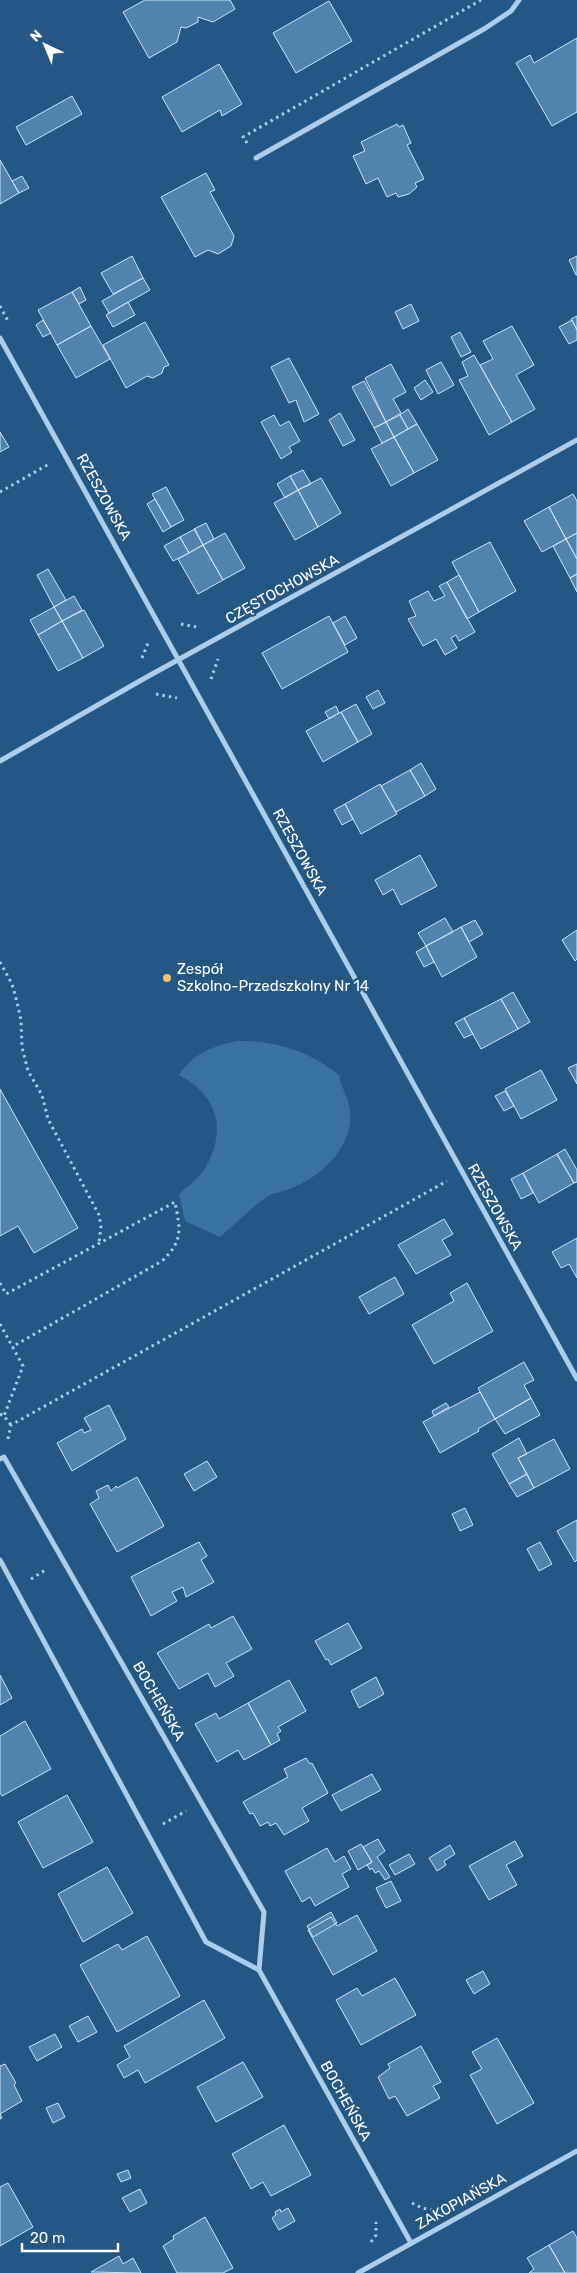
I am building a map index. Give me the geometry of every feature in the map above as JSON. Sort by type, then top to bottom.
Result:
[{"type":"street","points":[[256,158],[484,29],[511,11],[519,0]]},
{"type":"street","name":"RZESZOWSKA","points":[[0,338],[180,659],[461,1173],[577,1379]]},
{"type":"street","name":"CZĘSTOCHOWSKA","points":[[0,761],[180,659],[577,440]]},
{"type":"street","name":"BOCHEŃSKA","points":[[2,1458],[64,1559],[264,1912],[259,1970],[411,2244]]},
{"type":"street","points":[[0,1560],[206,1942],[259,1970]]},
{"type":"street","name":"ZAKOPIAŃSKA","points":[[358,2273],[577,2151]]},
{"type":"path","points":[[256,158],[243,137],[481,0]]},
{"type":"path","points":[[0,492],[54,461]]},
{"type":"path","points":[[179,624],[204,629]]},
{"type":"path","points":[[211,680],[218,659]]},
{"type":"path","points":[[155,694],[177,698]]},
{"type":"path","points":[[0,962],[12,984],[17,1002],[21,1020],[22,1047],[28,1071],[42,1095],[48,1118],[100,1215],[101,1226],[98,1244]]},
{"type":"path","points":[[2,1458],[11,1425],[447,1180]]},
{"type":"path","points":[[0,1283],[6,1294],[175,1202],[180,1232],[179,1239],[170,1253],[162,1260],[12,1347]]},
{"type":"path","points":[[0,1324],[23,1366],[4,1416]]},
{"type":"path","points":[[0,1414],[11,1425]]},
{"type":"path","points":[[15,1588],[64,1559]]},
{"type":"path","points":[[147,1833],[202,1802]]},
{"type":"path","points":[[407,2197],[422,2208],[432,2210]]},
{"type":"path","points":[[370,2244],[376,2235],[373,2215]]},
{"type":"shaded area","points":[[238,1041],[279,1045],[292,1049],[317,1060],[339,1075],[349,1106],[350,1124],[341,1148],[324,1168],[303,1183],[267,1197],[220,1237],[185,1221],[179,1194],[199,1176],[208,1163],[217,1136],[217,1123],[209,1101],[201,1091],[179,1075],[190,1061],[197,1056],[221,1045]]},
{"type":"building","points":[[145,0],[230,0],[235,9],[213,22],[198,17],[198,22],[186,28],[181,27],[177,42],[149,58],[123,12]]},
{"type":"building","points":[[329,1],[352,41],[296,73],[273,33]]},
{"type":"building","points":[[577,38],[577,112],[552,126],[516,63],[530,55],[534,63]]},
{"type":"building","points":[[219,64],[242,104],[222,116],[220,110],[182,132],[162,97]]},
{"type":"building","points":[[72,96],[82,114],[26,145],[16,127]]},
{"type":"building","points":[[397,124],[399,127],[403,125],[411,143],[407,145],[424,179],[415,183],[417,187],[409,194],[398,197],[396,193],[387,197],[378,178],[366,184],[353,156],[365,151],[361,142]]},
{"type":"building","points":[[0,160],[19,193],[0,204]]},
{"type":"building","points":[[206,173],[215,190],[210,192],[234,236],[231,246],[218,254],[208,250],[195,257],[161,197]]},
{"type":"building","points":[[22,176],[29,188],[19,193],[12,181]]},
{"type":"building","points":[[132,256],[143,278],[113,294],[101,273]]},
{"type":"building","points":[[577,256],[577,275],[576,275],[569,260]]},
{"type":"building","points":[[143,278],[150,290],[109,313],[102,301]]},
{"type":"building","points":[[80,287],[86,300],[79,304],[72,292]]},
{"type":"building","points":[[72,292],[91,326],[57,345],[38,310]]},
{"type":"building","points":[[128,302],[135,315],[113,327],[106,315]]},
{"type":"building","points":[[411,304],[419,321],[403,329],[395,312]]},
{"type":"building","points":[[577,316],[577,330],[571,319]]},
{"type":"building","points":[[43,320],[51,333],[43,337],[36,325]]},
{"type":"building","points":[[572,320],[577,330],[577,340],[569,344],[559,327]]},
{"type":"building","points":[[145,322],[169,365],[164,367],[162,373],[153,378],[147,376],[126,388],[103,345]]},
{"type":"building","points":[[91,326],[110,359],[76,378],[57,345]]},
{"type":"building","points":[[512,326],[534,365],[516,375],[535,409],[512,422],[480,365],[493,359],[483,341]]},
{"type":"building","points":[[460,332],[471,352],[461,357],[451,337]]},
{"type":"building","points":[[474,355],[512,422],[489,435],[459,380],[468,376],[462,362]]},
{"type":"building","points":[[289,358],[319,414],[304,422],[296,400],[289,403],[271,367]]},
{"type":"building","points":[[441,362],[454,385],[438,394],[426,370]]},
{"type":"building","points":[[391,364],[406,392],[393,399],[401,413],[386,422],[365,378]]},
{"type":"building","points":[[425,380],[433,392],[421,400],[414,388]]},
{"type":"building","points":[[364,381],[386,422],[374,428],[352,387]]},
{"type":"building","points":[[408,409],[417,424],[408,429],[400,415]]},
{"type":"building","points":[[340,413],[355,440],[343,446],[329,420]]},
{"type":"building","points":[[274,415],[280,426],[289,421],[300,441],[289,447],[292,452],[281,459],[261,422]]},
{"type":"building","points":[[400,415],[408,429],[394,437],[386,422]]},
{"type":"building","points":[[386,422],[394,437],[382,443],[374,428]]},
{"type":"building","points":[[417,424],[438,460],[414,473],[394,437]]},
{"type":"building","points":[[0,432],[9,447],[0,452]]},
{"type":"building","points":[[394,437],[414,473],[391,486],[371,449]]},
{"type":"building","points":[[303,470],[311,484],[298,490],[290,476]]},
{"type":"building","points":[[290,476],[298,490],[285,498],[277,484]]},
{"type":"building","points":[[321,478],[341,513],[318,527],[298,490]]},
{"type":"building","points":[[166,487],[184,520],[171,527],[152,494]]},
{"type":"building","points":[[298,490],[318,527],[295,540],[274,503]]},
{"type":"building","points":[[573,494],[577,501],[577,533],[566,539],[549,507]]},
{"type":"building","points":[[155,499],[171,527],[163,532],[147,504]]},
{"type":"building","points":[[549,507],[566,539],[542,552],[524,521]]},
{"type":"building","points":[[206,523],[214,539],[203,545],[194,529]]},
{"type":"building","points":[[195,529],[203,545],[189,553],[180,537]]},
{"type":"building","points":[[225,533],[245,568],[223,580],[203,545]]},
{"type":"building","points":[[577,533],[577,559],[566,539]]},
{"type":"building","points":[[180,537],[189,553],[173,561],[164,546]]},
{"type":"building","points":[[566,539],[577,559],[577,574],[570,578],[553,546]]},
{"type":"building","points":[[490,542],[516,591],[479,612],[452,562]]},
{"type":"building","points":[[203,545],[223,580],[198,594],[178,559]]},
{"type":"building","points":[[48,569],[66,600],[54,607],[37,575]]},
{"type":"building","points":[[577,574],[577,592],[570,578]]},
{"type":"building","points":[[459,575],[479,612],[467,619],[447,582]]},
{"type":"building","points":[[447,582],[475,632],[459,641],[456,635],[451,638],[457,648],[445,655],[436,639],[423,646],[408,619],[416,616],[409,601],[428,591],[434,601],[445,596],[439,586]]},
{"type":"building","points":[[74,596],[82,610],[62,621],[54,607]]},
{"type":"building","points":[[54,607],[62,621],[38,635],[30,620]]},
{"type":"building","points":[[84,610],[104,646],[83,658],[62,621]]},
{"type":"building","points":[[329,616],[348,652],[282,689],[262,653]]},
{"type":"building","points":[[345,616],[357,638],[345,645],[333,623]]},
{"type":"building","points":[[62,621],[83,658],[58,671],[38,635]]},
{"type":"building","points":[[378,690],[385,703],[373,709],[366,697]]},
{"type":"building","points":[[356,704],[372,734],[358,742],[341,712]]},
{"type":"building","points":[[336,706],[339,713],[329,719],[325,712]]},
{"type":"building","points":[[341,712],[358,742],[323,762],[306,731]]},
{"type":"building","points":[[421,763],[436,789],[425,796],[410,770]]},
{"type":"building","points":[[410,770],[425,796],[396,812],[381,786]]},
{"type":"building","points":[[380,784],[397,814],[361,834],[345,804]]},
{"type":"building","points":[[345,804],[353,819],[342,825],[334,810]]},
{"type":"building","points":[[420,855],[437,886],[401,905],[393,889],[383,895],[375,880]]},
{"type":"building","points":[[445,918],[453,932],[426,946],[418,933]]},
{"type":"building","points":[[475,920],[483,934],[469,942],[461,927]]},
{"type":"building","points":[[461,927],[477,957],[442,977],[426,946]]},
{"type":"building","points":[[577,930],[577,959],[575,961],[562,940]]},
{"type":"building","points":[[426,946],[434,962],[424,967],[416,952]]},
{"type":"building","points":[[513,992],[530,1022],[518,1029],[501,999]]},
{"type":"building","points":[[501,999],[518,1029],[481,1049],[464,1018]]},
{"type":"building","points":[[464,1018],[473,1034],[464,1038],[455,1023]]},
{"type":"building","points":[[577,1064],[577,1084],[568,1068]]},
{"type":"building","points":[[541,1070],[557,1100],[521,1119],[505,1089]]},
{"type":"building","points":[[0,1089],[78,1228],[34,1253],[18,1226],[0,1236]]},
{"type":"building","points":[[505,1091],[514,1106],[504,1111],[495,1096]]},
{"type":"building","points":[[565,1149],[577,1170],[577,1182],[574,1183],[557,1154]]},
{"type":"building","points":[[557,1154],[574,1183],[539,1203],[523,1173]]},
{"type":"building","points":[[523,1173],[533,1193],[521,1199],[511,1179]]},
{"type":"building","points":[[444,1219],[453,1234],[442,1240],[451,1255],[416,1274],[398,1245]]},
{"type":"building","points":[[577,1238],[577,1278],[569,1264],[561,1268],[552,1252]]},
{"type":"building","points":[[395,1277],[404,1294],[369,1314],[359,1297]]},
{"type":"building","points":[[467,1283],[493,1331],[434,1364],[412,1325],[454,1301],[450,1293]]},
{"type":"building","points":[[524,1362],[534,1380],[524,1385],[531,1398],[495,1419],[478,1388]]},
{"type":"building","points":[[480,1392],[495,1419],[478,1429],[479,1431],[440,1453],[423,1422]]},
{"type":"building","points":[[531,1398],[540,1415],[505,1434],[495,1419]]},
{"type":"building","points":[[446,1403],[449,1407],[434,1416],[432,1411]]},
{"type":"building","points":[[109,1405],[126,1439],[72,1471],[57,1443],[82,1429],[84,1433],[91,1430],[84,1418]]},
{"type":"building","points":[[519,1438],[527,1454],[518,1458],[527,1474],[509,1484],[492,1454]]},
{"type":"building","points":[[554,1439],[570,1469],[534,1488],[518,1458]]},
{"type":"building","points":[[207,1461],[217,1477],[194,1491],[184,1474]]},
{"type":"building","points":[[527,1474],[534,1488],[517,1497],[509,1484]]},
{"type":"building","points":[[137,1477],[164,1526],[117,1552],[90,1504],[99,1498],[96,1491],[108,1485],[111,1491],[116,1486],[117,1488]]},
{"type":"building","points":[[465,1508],[473,1525],[460,1531],[452,1514]]},
{"type":"building","points":[[577,1520],[577,1560],[575,1562],[557,1531]]},
{"type":"building","points":[[199,1542],[207,1556],[201,1560],[214,1582],[186,1597],[183,1587],[172,1592],[177,1601],[151,1616],[131,1577]]},
{"type":"building","points":[[540,1542],[552,1564],[539,1571],[527,1549]]},
{"type":"building","points":[[233,1616],[252,1649],[226,1663],[234,1676],[215,1687],[208,1673],[179,1689],[157,1653],[209,1624],[211,1628]]},
{"type":"building","points":[[348,1623],[362,1648],[331,1665],[315,1641]]},
{"type":"building","points":[[0,1675],[12,1698],[0,1705]]},
{"type":"building","points":[[376,1677],[384,1694],[359,1708],[351,1691]]},
{"type":"building","points":[[289,1680],[306,1711],[278,1727],[281,1731],[277,1734],[280,1740],[271,1745],[248,1703]]},
{"type":"building","points":[[248,1703],[271,1745],[244,1760],[238,1750],[217,1762],[195,1724],[216,1713],[219,1719]]},
{"type":"building","points":[[25,1721],[51,1769],[2,1796],[0,1793],[0,1736]]},
{"type":"building","points":[[306,1758],[310,1764],[312,1763],[328,1793],[302,1808],[309,1821],[284,1835],[276,1823],[270,1826],[268,1822],[260,1826],[253,1813],[250,1814],[243,1802],[288,1777],[284,1769]]},
{"type":"building","points":[[372,1774],[381,1790],[341,1811],[332,1795]]},
{"type":"building","points":[[67,1795],[93,1842],[43,1868],[18,1822]]},
{"type":"building","points":[[378,1839],[385,1851],[377,1857],[390,1877],[385,1880],[379,1871],[375,1873],[372,1868],[370,1870],[367,1865],[372,1862],[363,1847]]},
{"type":"building","points":[[515,1841],[523,1856],[506,1865],[517,1885],[489,1900],[469,1866]]},
{"type":"building","points":[[361,1844],[372,1862],[358,1870],[348,1851]]},
{"type":"building","points":[[450,1845],[455,1854],[444,1861],[446,1865],[437,1871],[429,1858]]},
{"type":"building","points":[[327,1848],[335,1862],[344,1856],[351,1869],[342,1874],[349,1887],[315,1906],[310,1897],[302,1902],[285,1871]]},
{"type":"building","points":[[409,1854],[415,1864],[395,1875],[389,1865]]},
{"type":"building","points":[[107,1867],[133,1913],[83,1942],[58,1894]]},
{"type":"building","points":[[391,1881],[401,1901],[386,1908],[376,1888]]},
{"type":"building","points":[[331,1912],[337,1923],[313,1937],[307,1926]]},
{"type":"building","points":[[357,1915],[377,1951],[333,1975],[308,1930],[331,1917],[337,1926]]},
{"type":"building","points":[[147,1936],[180,1996],[117,2032],[80,1965],[118,1944],[122,1950]]},
{"type":"building","points":[[483,1971],[490,1984],[474,1994],[466,1980]]},
{"type":"building","points":[[395,1978],[416,2015],[361,2045],[336,2000],[357,1988],[362,1996]]},
{"type":"building","points":[[204,2000],[225,2038],[145,2083],[138,2070],[124,2078],[117,2065],[130,2057],[124,2046]]},
{"type":"building","points":[[88,2016],[97,2032],[78,2042],[69,2026]]},
{"type":"building","points":[[55,2034],[62,2047],[37,2061],[29,2047]]},
{"type":"building","points":[[497,2038],[534,2103],[497,2124],[470,2075],[482,2069],[472,2052]]},
{"type":"building","points":[[421,2046],[441,2082],[433,2086],[440,2098],[407,2116],[395,2096],[389,2099],[378,2077],[390,2068],[388,2064]]},
{"type":"building","points":[[243,2062],[263,2097],[216,2122],[197,2087]]},
{"type":"building","points":[[5,2064],[16,2083],[14,2085],[22,2101],[0,2114],[0,2066]]},
{"type":"building","points":[[58,2103],[65,2117],[53,2123],[46,2108]]},
{"type":"building","points":[[284,2125],[311,2175],[271,2196],[263,2182],[251,2189],[232,2154]]},
{"type":"building","points":[[128,2170],[131,2178],[121,2182],[117,2174]]},
{"type":"building","points":[[8,2183],[33,2227],[0,2246],[0,2187]]},
{"type":"building","points":[[140,2189],[147,2203],[130,2212],[122,2198]]},
{"type":"building","points":[[288,2208],[295,2221],[279,2230],[272,2218],[276,2215],[275,2212],[280,2209],[281,2212]]},
{"type":"building","points":[[205,2217],[233,2268],[223,2273],[177,2273],[163,2246],[174,2239],[173,2236]]},
{"type":"building","points":[[573,2231],[577,2238],[577,2273],[565,2273],[549,2245]]},
{"type":"building","points":[[549,2245],[565,2273],[529,2273],[534,2269],[527,2258]]},
{"type":"building","points":[[119,2256],[123,2264],[133,2258],[141,2273],[91,2272]]},
{"type":"place","name":"Zespół Szkolno-Przedszkolny Nr 14","points":[[167,978]]}]
